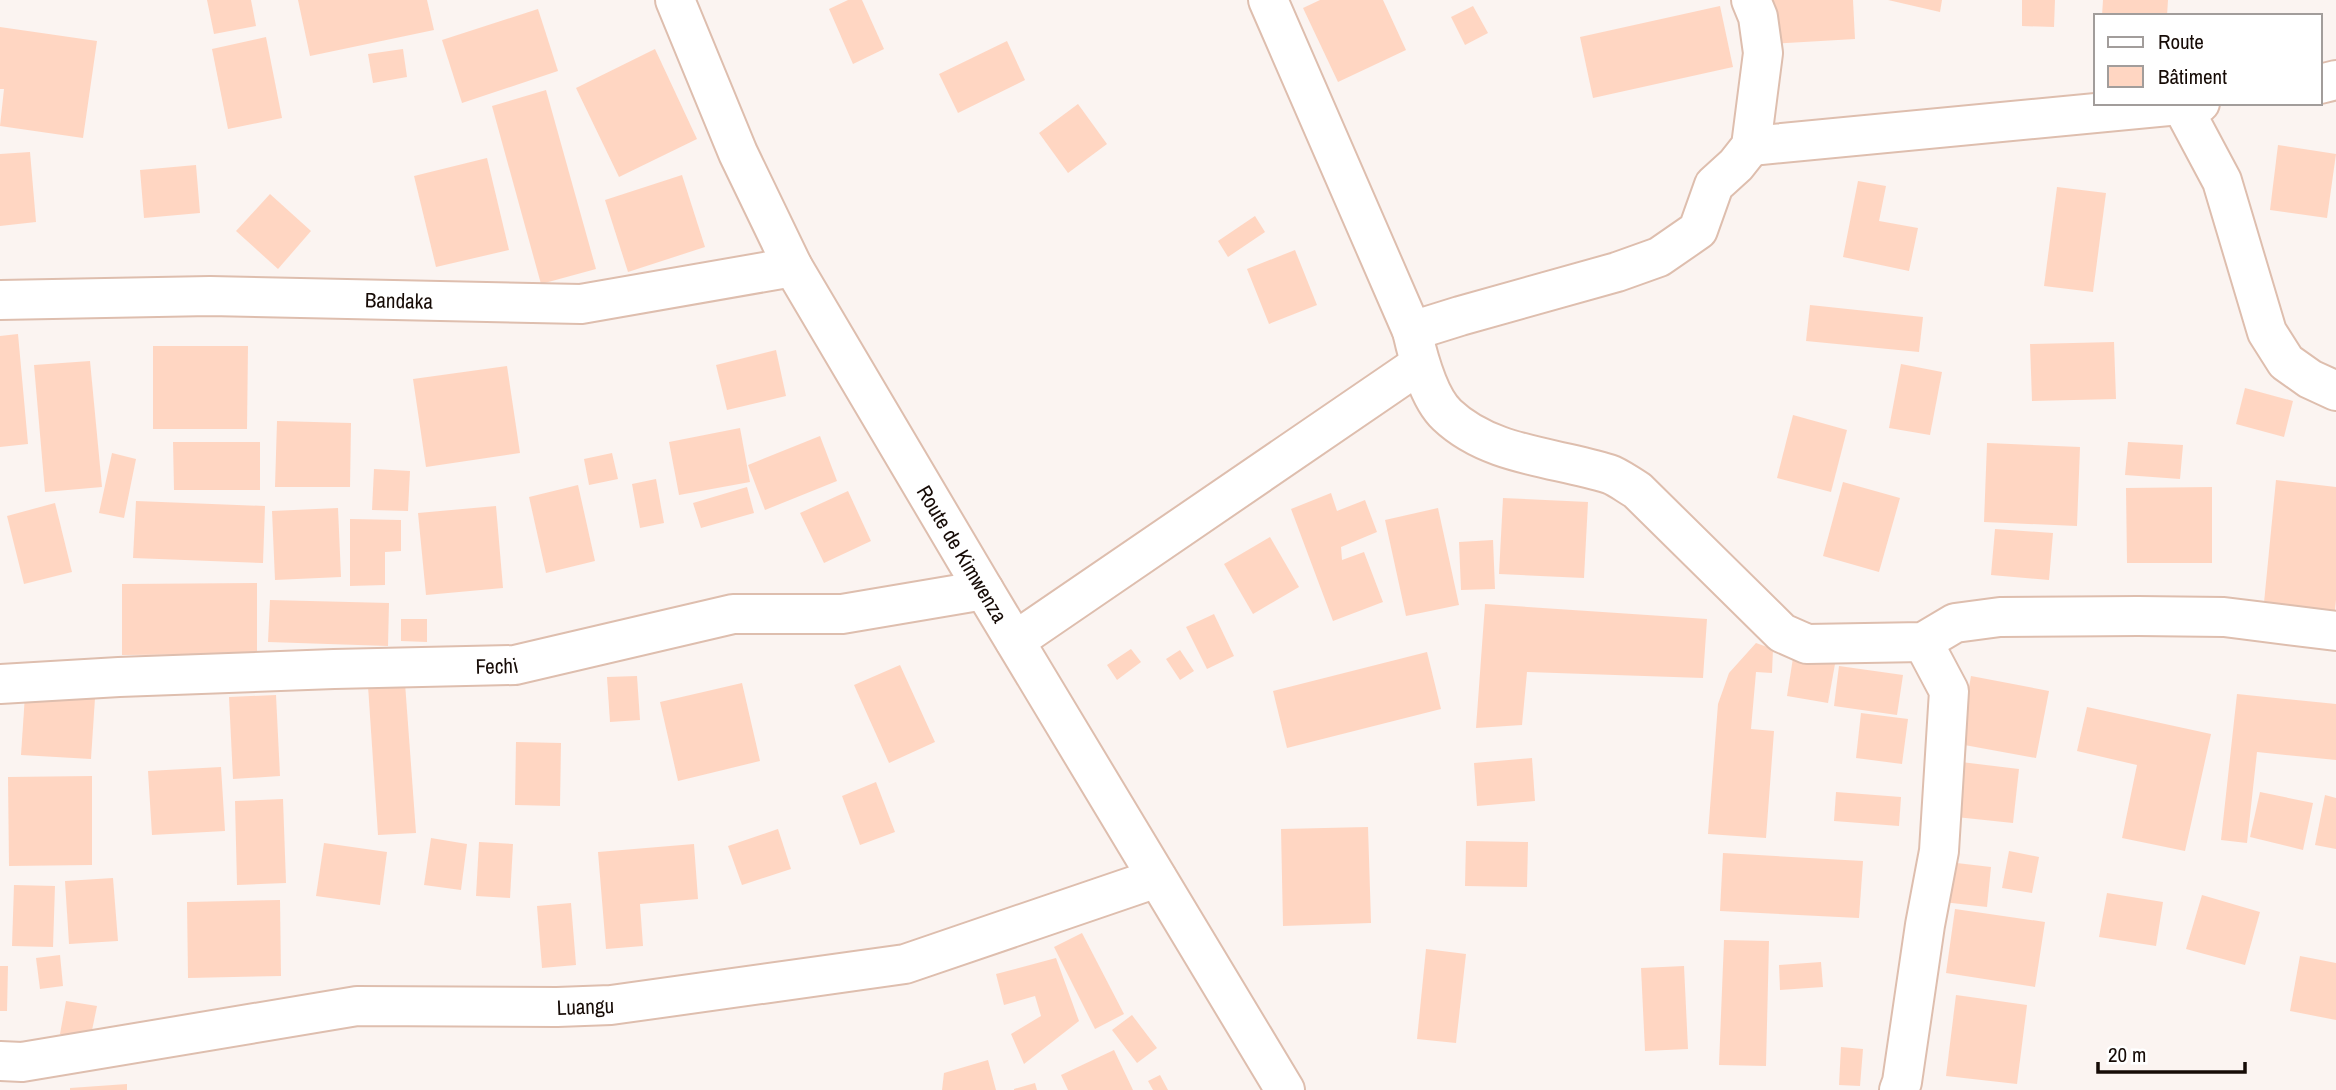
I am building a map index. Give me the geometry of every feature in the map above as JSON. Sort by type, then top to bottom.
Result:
[{"type":"street","name":"Route de Kimwenza","points":[[675,0],[738,153],[793,267],[1284,1090]]},
{"type":"street","points":[[1268,0],[1416,348],[1429,386],[1446,414],[1477,436],[1526,453],[1611,475],[1637,491],[1782,633],[1807,643],[1923,642],[1955,623],[2000,617],[2224,617],[2336,631]]},
{"type":"street","points":[[1015,641],[1416,348],[1659,257],[1698,230],[1714,185],[1736,165],[1751,146],[1763,53],[1758,17],[1751,0]]},
{"type":"street","points":[[1751,146],[2181,105]]},
{"type":"street","points":[[2191,105],[2222,181],[2267,332],[2286,362],[2310,379],[2336,391]]},
{"type":"street","name":"Bandaka","points":[[0,300],[210,296],[581,304],[793,267]]},
{"type":"street","name":"Fechi","points":[[0,684],[173,675],[515,665],[733,614],[842,614],[984,590]]},
{"type":"street","points":[[1899,1090],[1939,851],[1950,691],[1923,642]]},
{"type":"street","name":"Luangu","points":[[0,1061],[22,1062],[357,1006],[611,1005],[905,964],[1157,878]]},
{"type":"building","points":[[207,0],[251,0],[256,26],[214,34]]},
{"type":"building","points":[[298,0],[427,0],[434,30],[310,56]]},
{"type":"building","points":[[848,0],[862,0],[884,49],[853,64],[829,9]]},
{"type":"building","points":[[1320,0],[1383,0],[1406,50],[1338,82],[1303,8]]},
{"type":"building","points":[[1768,0],[1853,0],[1855,39],[1770,44]]},
{"type":"building","points":[[1888,0],[1942,0],[1940,12]]},
{"type":"building","points":[[2022,0],[2055,0],[2054,27],[2022,26]]},
{"type":"building","points":[[2103,0],[2168,0],[2167,14],[2102,14]]},
{"type":"building","points":[[1473,6],[1488,33],[1465,45],[1451,17]]},
{"type":"building","points":[[1720,6],[1733,67],[1593,98],[1580,37]]},
{"type":"building","points":[[538,9],[558,71],[462,103],[442,40]]},
{"type":"building","points":[[0,27],[97,41],[83,138],[0,126],[4,89],[0,89]]},
{"type":"building","points":[[266,37],[282,118],[228,129],[212,49]]},
{"type":"building","points":[[1007,41],[1025,80],[958,113],[939,74]]},
{"type":"building","points":[[403,49],[407,77],[373,83],[368,54]]},
{"type":"building","points":[[655,49],[697,139],[619,177],[576,88]]},
{"type":"building","points":[[546,90],[596,269],[541,284],[492,106]]},
{"type":"building","points":[[1078,104],[1107,144],[1068,173],[1039,133]]},
{"type":"building","points":[[2278,145],[2336,154],[2327,218],[2270,210]]},
{"type":"building","points":[[30,152],[36,222],[0,226],[0,154]]},
{"type":"building","points":[[487,158],[509,250],[436,267],[414,176]]},
{"type":"building","points":[[196,165],[200,213],[144,218],[140,170]]},
{"type":"building","points":[[682,175],[705,247],[628,272],[605,200]]},
{"type":"building","points":[[1858,181],[1886,186],[1879,221],[1918,228],[1909,271],[1843,257]]},
{"type":"building","points":[[2057,187],[2106,193],[2093,292],[2044,286]]},
{"type":"building","points":[[270,194],[311,231],[278,269],[236,231]]},
{"type":"building","points":[[1255,216],[1265,232],[1228,257],[1218,241]]},
{"type":"building","points":[[1295,250],[1317,305],[1269,324],[1247,269]]},
{"type":"building","points":[[1810,305],[1923,317],[1919,352],[1806,341]]},
{"type":"building","points":[[18,334],[28,444],[0,447],[0,336]]},
{"type":"building","points":[[2114,342],[2116,399],[2032,401],[2030,344]]},
{"type":"building","points":[[153,346],[248,346],[247,429],[153,429]]},
{"type":"building","points":[[776,350],[786,396],[727,410],[716,365]]},
{"type":"building","points":[[90,361],[102,487],[45,492],[34,365]]},
{"type":"building","points":[[1901,364],[1942,372],[1930,435],[1889,428]]},
{"type":"building","points":[[507,366],[520,453],[426,467],[413,379]]},
{"type":"building","points":[[2245,388],[2293,401],[2284,437],[2236,424]]},
{"type":"building","points":[[1793,415],[1847,430],[1831,492],[1777,478]]},
{"type":"building","points":[[277,421],[351,423],[350,487],[275,487]]},
{"type":"building","points":[[740,428],[750,482],[679,495],[669,442]]},
{"type":"building","points":[[820,436],[837,481],[765,510],[748,465]]},
{"type":"building","points":[[173,442],[260,442],[260,490],[174,490]]},
{"type":"building","points":[[2128,442],[2183,445],[2180,479],[2125,475]]},
{"type":"building","points":[[1987,443],[2080,447],[2077,526],[1984,522]]},
{"type":"building","points":[[112,453],[136,459],[124,518],[99,513]]},
{"type":"building","points":[[612,453],[618,479],[589,485],[584,459]]},
{"type":"building","points":[[374,469],[410,471],[408,511],[372,510]]},
{"type":"building","points":[[656,479],[664,523],[640,528],[632,484]]},
{"type":"building","points":[[2276,480],[2336,487],[2334,620],[2263,613]]},
{"type":"building","points":[[1843,482],[1900,498],[1879,572],[1823,556]]},
{"type":"building","points":[[578,485],[595,561],[546,573],[529,497]]},
{"type":"building","points":[[747,487],[754,513],[701,528],[693,503]]},
{"type":"building","points":[[2212,487],[2212,563],[2127,563],[2126,488]]},
{"type":"building","points":[[848,491],[871,541],[824,563],[800,513]]},
{"type":"building","points":[[1331,493],[1337,511],[1365,500],[1377,532],[1341,547],[1342,560],[1364,552],[1383,602],[1333,621],[1291,509]]},
{"type":"building","points":[[1503,498],[1588,502],[1584,578],[1499,574]]},
{"type":"building","points":[[136,501],[265,506],[263,563],[133,558]]},
{"type":"building","points":[[55,503],[72,572],[24,584],[7,516]]},
{"type":"building","points":[[496,506],[503,588],[426,595],[418,513]]},
{"type":"building","points":[[338,508],[341,577],[275,580],[272,511]]},
{"type":"building","points":[[1438,508],[1459,605],[1406,616],[1385,520]]},
{"type":"building","points":[[350,519],[401,520],[401,551],[385,552],[385,585],[350,586]]},
{"type":"building","points":[[1995,529],[2053,533],[2049,580],[1991,575]]},
{"type":"building","points":[[1270,537],[1299,587],[1253,614],[1224,564]]},
{"type":"building","points":[[1493,540],[1495,589],[1461,590],[1459,542]]},
{"type":"building","points":[[257,583],[257,654],[122,655],[122,584]]},
{"type":"building","points":[[270,600],[389,603],[388,646],[268,642]]},
{"type":"building","points":[[1485,604],[1707,619],[1703,678],[1527,672],[1522,725],[1476,728]]},
{"type":"building","points":[[1214,614],[1234,656],[1207,669],[1186,627]]},
{"type":"building","points":[[401,619],[427,619],[427,642],[401,641]]},
{"type":"building","points":[[1756,643],[1773,649],[1772,673],[1756,672],[1751,729],[1774,731],[1766,838],[1708,834],[1718,704],[1729,673]]},
{"type":"building","points":[[1131,649],[1141,662],[1117,680],[1107,665]]},
{"type":"building","points":[[1180,650],[1194,671],[1180,680],[1166,659]]},
{"type":"building","points":[[1427,652],[1441,709],[1287,748],[1273,691]]},
{"type":"building","points":[[1793,658],[1835,664],[1828,703],[1787,696]]},
{"type":"building","points":[[900,665],[935,742],[889,763],[854,685]]},
{"type":"building","points":[[1839,666],[1903,675],[1897,715],[1834,706]]},
{"type":"building","points":[[637,676],[640,720],[610,722],[607,677]]},
{"type":"building","points":[[1971,676],[2049,691],[2036,758],[1959,744]]},
{"type":"building","points":[[405,683],[416,833],[378,835],[368,686]]},
{"type":"building","points":[[742,683],[760,761],[678,781],[660,702]]},
{"type":"building","points":[[2237,694],[2336,704],[2336,760],[2257,752],[2247,843],[2221,840]]},
{"type":"building","points":[[25,695],[95,698],[91,759],[21,755]]},
{"type":"building","points":[[276,695],[280,776],[233,779],[229,697]]},
{"type":"building","points":[[2087,707],[2211,734],[2185,851],[2122,838],[2137,765],[2077,751]]},
{"type":"building","points":[[1861,713],[1908,719],[1902,764],[1856,758]]},
{"type":"building","points":[[516,742],[561,743],[560,806],[515,805]]},
{"type":"building","points":[[1532,758],[1535,801],[1477,806],[1474,763]]},
{"type":"building","points":[[1961,762],[2019,769],[2013,823],[1956,817]]},
{"type":"building","points":[[221,767],[225,831],[152,835],[148,771]]},
{"type":"building","points":[[92,776],[92,865],[9,866],[8,777]]},
{"type":"building","points":[[876,782],[895,832],[860,845],[842,796]]},
{"type":"building","points":[[1836,792],[1901,797],[1899,826],[1834,821]]},
{"type":"building","points":[[2260,792],[2313,803],[2303,850],[2250,837]]},
{"type":"building","points":[[2325,795],[2336,798],[2336,849],[2315,845]]},
{"type":"building","points":[[283,799],[286,883],[237,885],[235,801]]},
{"type":"building","points":[[1368,827],[1371,923],[1283,926],[1281,829]]},
{"type":"building","points":[[778,829],[791,869],[742,885],[728,846]]},
{"type":"building","points":[[431,838],[467,844],[461,890],[424,885]]},
{"type":"building","points":[[1466,841],[1528,842],[1527,887],[1465,886]]},
{"type":"building","points":[[479,842],[513,844],[510,898],[476,896]]},
{"type":"building","points":[[324,843],[387,852],[380,905],[316,896]]},
{"type":"building","points":[[694,844],[698,899],[640,904],[643,946],[606,949],[598,852]]},
{"type":"building","points":[[2009,851],[2039,857],[2032,893],[2002,888]]},
{"type":"building","points":[[1723,853],[1863,861],[1859,918],[1720,911]]},
{"type":"building","points":[[1948,862],[1991,867],[1987,907],[1943,902]]},
{"type":"building","points":[[113,878],[118,941],[69,944],[65,881]]},
{"type":"building","points":[[14,885],[55,886],[53,947],[12,946]]},
{"type":"building","points":[[2107,893],[2163,902],[2156,946],[2099,937]]},
{"type":"building","points":[[2202,895],[2260,912],[2245,965],[2186,949]]},
{"type":"building","points":[[280,900],[281,976],[188,978],[187,902]]},
{"type":"building","points":[[571,903],[576,965],[542,968],[537,906]]},
{"type":"building","points":[[1955,909],[2045,922],[2035,987],[1946,973]]},
{"type":"building","points":[[1082,933],[1124,1014],[1095,1029],[1054,947]]},
{"type":"building","points":[[1724,940],[1769,941],[1766,1066],[1719,1065]]},
{"type":"building","points":[[1426,949],[1466,954],[1456,1043],[1417,1039]]},
{"type":"building","points":[[60,955],[63,986],[40,989],[36,958]]},
{"type":"building","points":[[2300,956],[2336,963],[2336,1020],[2290,1011]]},
{"type":"building","points":[[1056,958],[1079,1021],[1024,1064],[1011,1034],[1041,1016],[1035,996],[1004,1005],[996,974]]},
{"type":"building","points":[[1821,962],[1823,987],[1780,990],[1779,965]]},
{"type":"building","points":[[0,966],[8,966],[7,1011],[0,1011]]},
{"type":"building","points":[[1684,966],[1688,1049],[1645,1051],[1641,968]]},
{"type":"building","points":[[1956,995],[2027,1005],[2017,1084],[1946,1076]]},
{"type":"building","points":[[66,1001],[97,1006],[90,1040],[60,1034]]},
{"type":"building","points":[[1132,1015],[1157,1048],[1137,1063],[1112,1030]]},
{"type":"building","points":[[1841,1047],[1863,1049],[1860,1086],[1839,1085]]},
{"type":"building","points":[[1114,1050],[1133,1090],[1068,1090],[1061,1075]]},
{"type":"building","points":[[988,1060],[996,1090],[942,1090],[944,1073]]},
{"type":"building","points":[[1160,1075],[1168,1090],[1153,1090],[1148,1081]]},
{"type":"building","points":[[1035,1083],[1037,1090],[1014,1090],[1014,1089]]},
{"type":"building","points":[[127,1084],[127,1090],[70,1090],[70,1088]]}]
